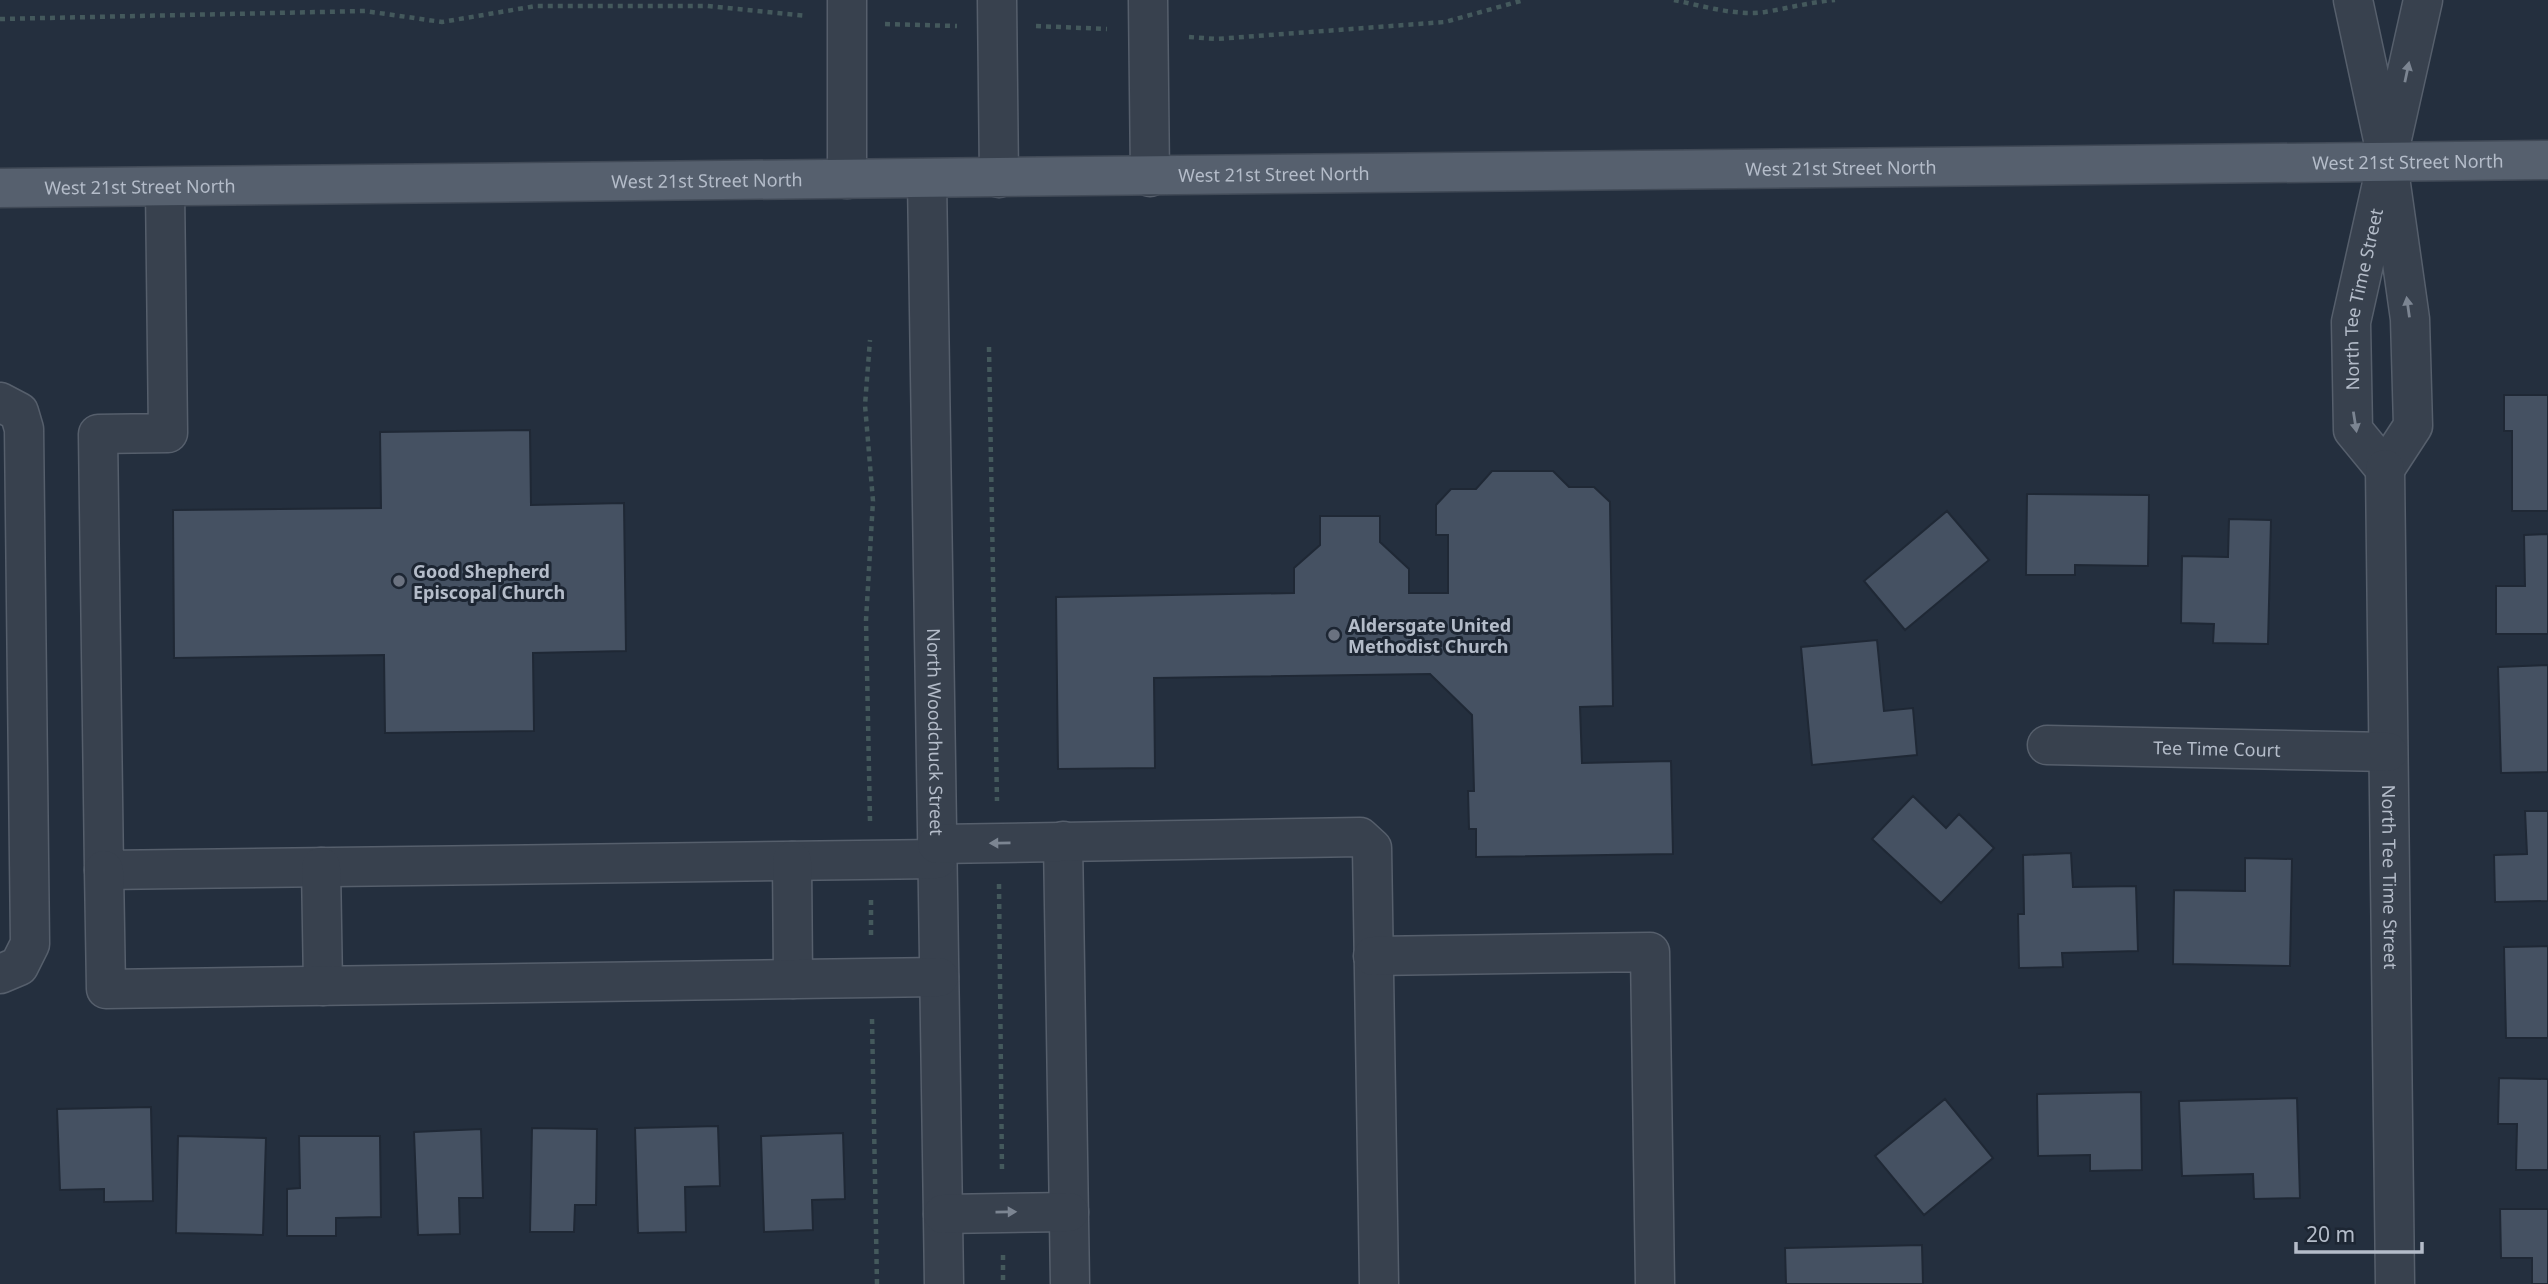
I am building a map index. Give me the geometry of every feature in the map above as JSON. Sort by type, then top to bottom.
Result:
[{"type":"main road","name":"West 21st Street North","points":[[0,188],[2548,160]]},
{"type":"street","name":"North Tee Time Street","points":[[2353,0],[2388,163],[2410,319],[2413,426],[2385,468],[2395,1284]]},
{"type":"street","name":"North Tee Time Street","points":[[2385,468],[2353,429],[2351,322],[2423,0]]},
{"type":"street","points":[[847,10],[847,179]]},
{"type":"street","points":[[997,13],[999,178]]},
{"type":"street","points":[[1148,16],[1150,177]]},
{"type":"street","name":"North Woodchuck Street","points":[[927,179],[944,1284]]},
{"type":"street","points":[[165,188],[168,433],[98,434],[106,989],[939,977]]},
{"type":"street","points":[[0,402],[19,412],[24,429],[30,944],[19,966],[0,974]]},
{"type":"street","name":"Tee Time Court","points":[[2047,745],[2388,752]]},
{"type":"street","points":[[104,870],[870,860],[937,851],[1063,841],[1360,837],[1372,848],[1379,1284]]},
{"type":"street","points":[[1063,841],[1070,1284]]},
{"type":"street","points":[[792,861],[793,979]]},
{"type":"street","points":[[321,867],[323,986]]},
{"type":"street","points":[[1373,956],[1650,952],[1655,1284]]},
{"type":"street","points":[[943,1214],[1069,1212]]},
{"type":"path","points":[[0,19],[365,11],[442,22],[536,6],[707,6],[847,10],[916,27],[997,13],[1068,25],[1148,16],[1216,39],[1445,23],[1524,0]]},
{"type":"path","points":[[1674,0],[1723,11],[1764,12],[1798,3],[1835,0]]},
{"type":"path","points":[[870,340],[865,405],[873,501],[866,620],[877,1284]]},
{"type":"building","points":[[2504,395],[2548,395],[2548,511],[2512,511],[2512,431],[2504,431]]},
{"type":"building","name":"Good Shepherd Episcopal Church","points":[[530,430],[531,505],[624,503],[626,651],[533,653],[534,731],[385,733],[384,655],[174,658],[173,510],[381,508],[380,432]]},
{"type":"building","name":"Aldersgate United Methodist Church","points":[[1492,471],[1553,471],[1569,487],[1594,487],[1610,502],[1613,706],[1580,707],[1582,763],[1671,761],[1673,854],[1476,857],[1476,829],[1469,829],[1468,791],[1474,791],[1472,715],[1430,674],[1154,678],[1155,768],[1058,769],[1056,597],[1294,593],[1294,568],[1320,545],[1320,516],[1380,516],[1380,542],[1409,569],[1409,593],[1448,593],[1448,535],[1436,535],[1436,505],[1451,489],[1476,489]]},
{"type":"building","points":[[2027,494],[2149,495],[2148,566],[2075,565],[2075,575],[2026,575]]},
{"type":"building","points":[[1947,511],[1989,560],[1905,630],[1864,581]]},
{"type":"building","points":[[2229,519],[2271,520],[2268,644],[2213,643],[2214,624],[2181,623],[2182,556],[2228,557]]},
{"type":"building","points":[[2548,534],[2548,634],[2496,634],[2496,586],[2525,586],[2524,535]]},
{"type":"building","points":[[1877,640],[1884,711],[1913,708],[1917,755],[1812,765],[1801,647]]},
{"type":"building","points":[[2548,665],[2548,772],[2501,773],[2498,667]]},
{"type":"building","points":[[1913,796],[1946,828],[1959,814],[1994,848],[1941,903],[1872,839]]},
{"type":"building","points":[[2525,811],[2548,811],[2548,901],[2495,902],[2494,855],[2527,854]]},
{"type":"building","points":[[2071,853],[2073,887],[2136,886],[2138,951],[2062,953],[2063,967],[2019,968],[2018,914],[2024,914],[2023,855]]},
{"type":"building","points":[[2245,858],[2292,859],[2290,966],[2173,964],[2174,890],[2245,891]]},
{"type":"building","points":[[2548,946],[2548,1038],[2506,1038],[2504,947]]},
{"type":"building","points":[[2499,1078],[2548,1079],[2548,1170],[2516,1170],[2517,1124],[2498,1124]]},
{"type":"building","points":[[2141,1092],[2142,1170],[2090,1171],[2090,1155],[2038,1156],[2037,1094]]},
{"type":"building","points":[[2297,1098],[2300,1198],[2254,1199],[2253,1174],[2182,1176],[2179,1101]]},
{"type":"building","points":[[1945,1099],[1993,1158],[1924,1215],[1875,1156]]},
{"type":"building","points":[[151,1107],[153,1201],[104,1202],[104,1189],[60,1190],[57,1109]]},
{"type":"building","points":[[718,1126],[720,1186],[685,1187],[686,1232],[638,1233],[635,1128]]},
{"type":"building","points":[[532,1128],[597,1129],[596,1205],[575,1205],[574,1232],[530,1232]]},
{"type":"building","points":[[481,1129],[483,1198],[459,1198],[460,1234],[418,1235],[414,1132]]},
{"type":"building","points":[[843,1133],[845,1199],[812,1200],[813,1230],[764,1232],[761,1136]]},
{"type":"building","points":[[178,1136],[266,1138],[263,1235],[176,1233]]},
{"type":"building","points":[[299,1136],[380,1136],[381,1217],[336,1218],[336,1236],[287,1236],[287,1189],[300,1188]]},
{"type":"building","points":[[2500,1209],[2548,1209],[2548,1284],[2532,1284],[2532,1258],[2501,1258]]},
{"type":"building","points":[[1922,1245],[1923,1284],[1786,1284],[1785,1248]]},
{"type":"place","name":"Good Shepherd Episcopal Church","points":[[399,581]]},
{"type":"place","name":"Aldersgate United Methodist Church","points":[[1334,635]]}]
